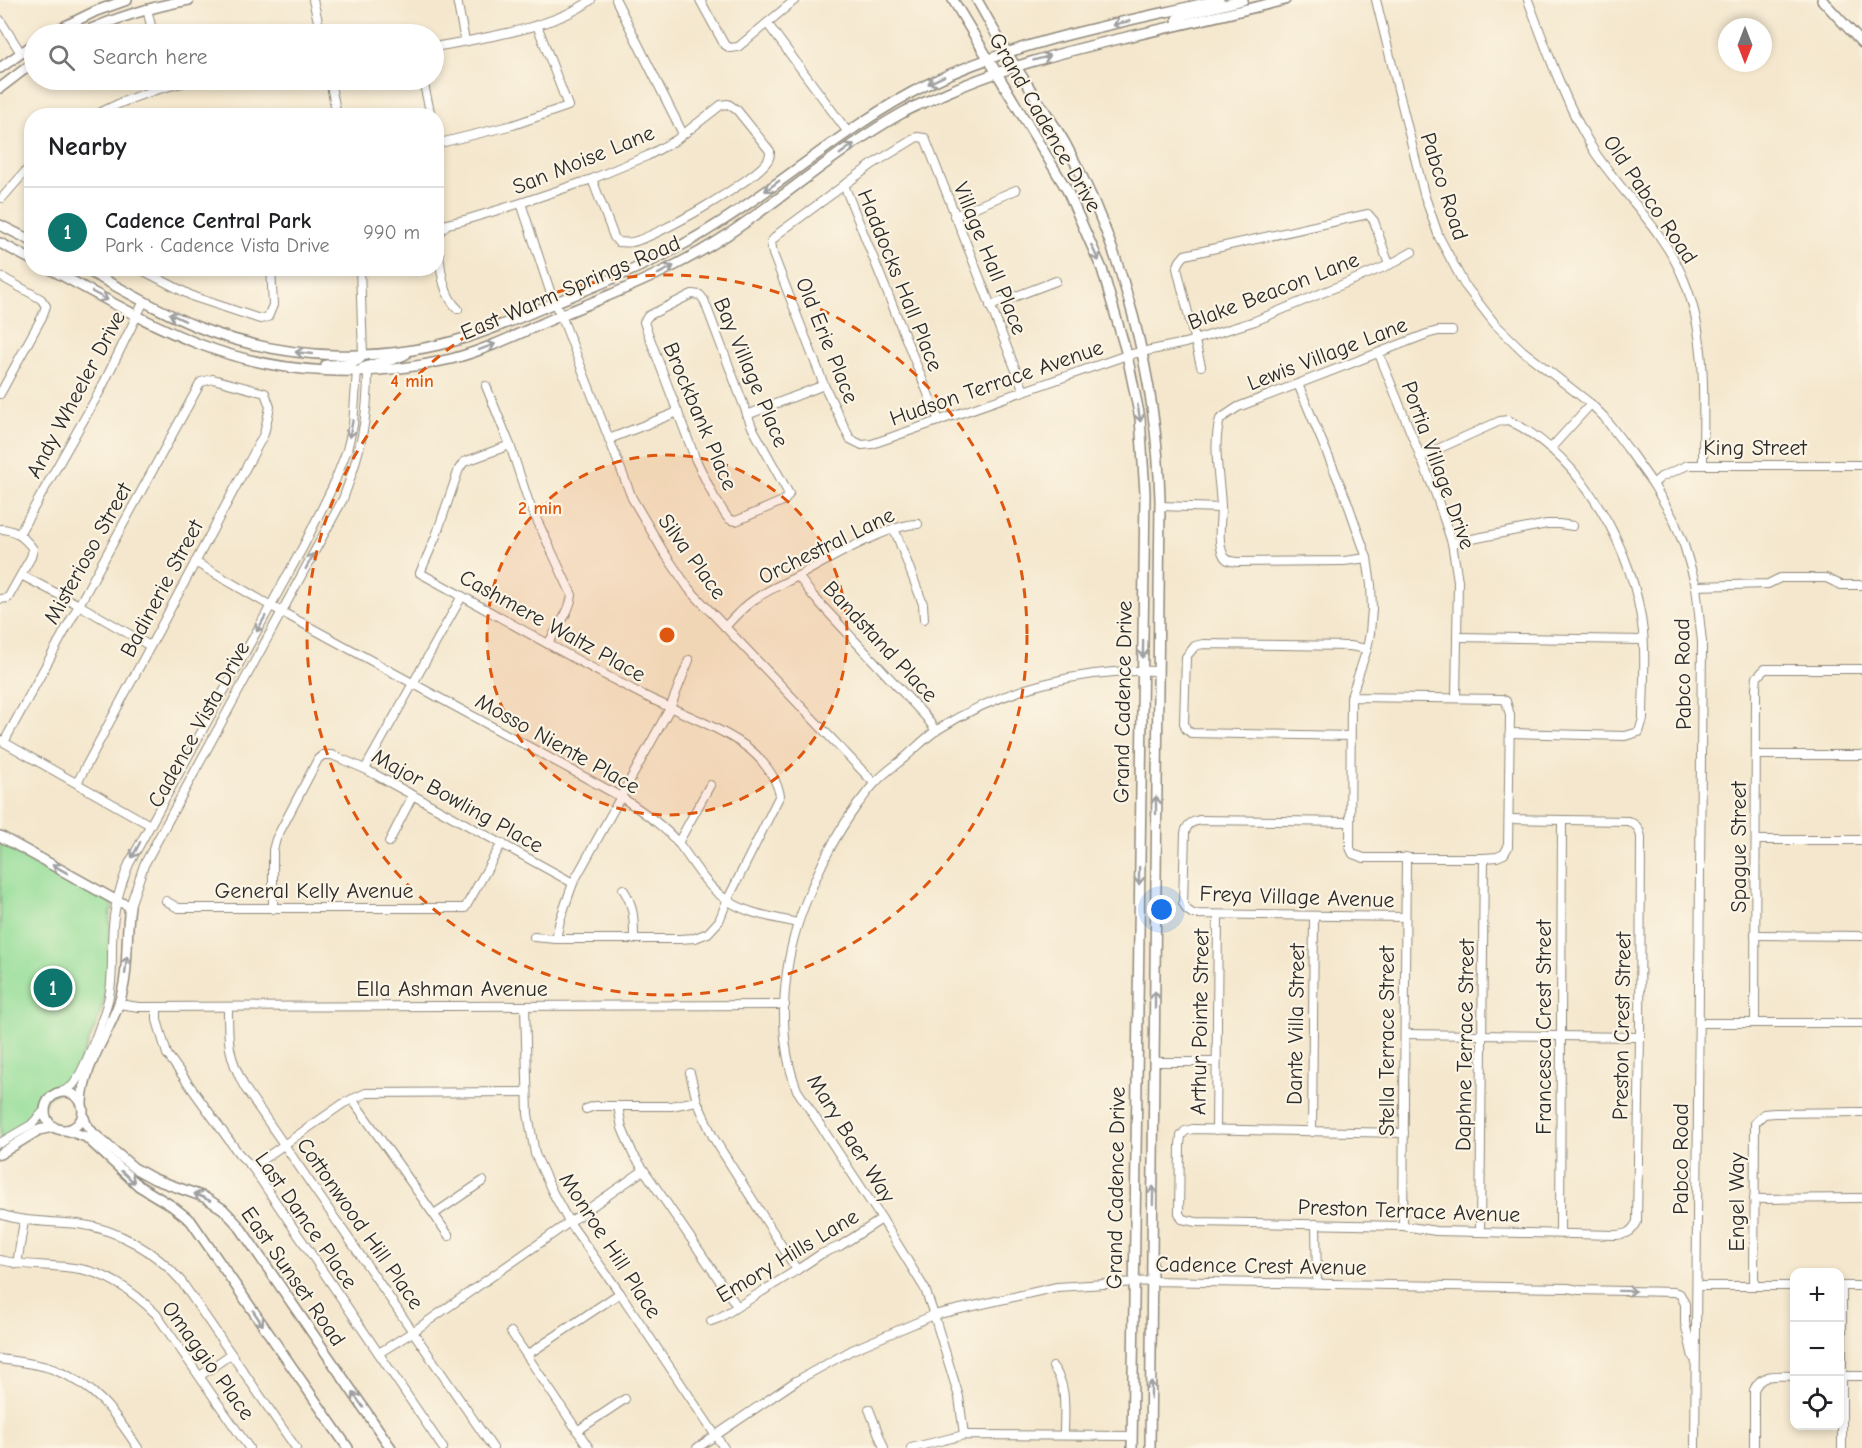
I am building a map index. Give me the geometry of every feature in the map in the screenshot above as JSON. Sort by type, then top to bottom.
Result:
[{"type":"main road","points":[[70,24],[96,11],[127,0]]},
{"type":"main road","points":[[103,24],[147,9],[189,0]]},
{"type":"main road","name":"Grand Cadence Drive","points":[[953,0],[1071,200],[1102,269],[1127,355],[1140,418],[1145,493],[1132,1448]]},
{"type":"main road","name":"Grand Cadence Drive","points":[[977,0],[1006,52],[1065,143],[1099,213],[1121,276],[1142,351],[1155,419],[1160,506],[1150,1448]]},
{"type":"main road","name":"East Warm Springs Road","points":[[98,276],[186,321],[239,341],[293,351],[363,356],[413,350],[468,337],[630,272],[690,241],[746,206],[847,131],[926,85],[1006,52],[1220,0]]},
{"type":"main road","points":[[1178,26],[1177,19],[1184,15],[1243,0]]},
{"type":"main road","name":"East Warm Springs Road","points":[[63,276],[180,336],[243,358],[291,368],[357,371],[428,364],[498,343],[637,285],[697,254],[754,217],[852,144],[905,111],[962,86],[1016,66],[1081,48],[1285,0]]},
{"type":"main road","points":[[1822,0],[1862,43]]},
{"type":"main road","points":[[0,68],[24,51]]},
{"type":"main road","points":[[0,88],[24,70]]},
{"type":"main road","points":[[0,225],[24,237]]},
{"type":"main road","points":[[0,243],[24,256]]},
{"type":"main road","points":[[357,371],[370,365],[391,361],[413,350]]},
{"type":"main road","points":[[291,368],[350,364],[357,362],[363,356]]},
{"type":"main road","points":[[0,836],[130,906]]},
{"type":"main road","name":"Cadence Vista Drive","points":[[82,1103],[85,1078],[118,1004],[126,965],[130,906]]},
{"type":"main road","points":[[53,1127],[48,1122],[45,1110],[50,1098],[61,1092],[74,1094],[82,1103],[83,1115],[77,1126],[66,1130]]},
{"type":"main road","name":"East Sunset Road","points":[[83,1115],[89,1129],[134,1168],[154,1179],[204,1197],[223,1209],[239,1226],[391,1448]]},
{"type":"main road","points":[[0,1154],[39,1130],[53,1127],[86,1137],[139,1186],[172,1206],[191,1221],[348,1448]]},
{"type":"street","points":[[313,0],[319,24]]},
{"type":"street","points":[[457,0],[465,41]]},
{"type":"street","points":[[444,45],[537,25],[579,9],[591,0]]},
{"type":"street","points":[[616,0],[683,134]]},
{"type":"street","points":[[700,0],[724,44],[730,48],[738,47],[795,0]]},
{"type":"street","name":"Pabco Road","points":[[1376,0],[1424,194],[1439,237],[1459,275],[1495,324],[1516,345],[1591,404],[1616,433],[1653,484],[1673,519],[1684,545],[1696,586],[1702,642],[1695,1448]]},
{"type":"street","name":"Old Pabco Road","points":[[1528,0],[1572,111],[1595,153],[1645,214],[1670,251],[1684,279],[1696,317],[1700,340],[1703,389],[1703,464]]},
{"type":"street","points":[[147,9],[151,24]]},
{"type":"street","points":[[767,23],[847,131]]},
{"type":"street","points":[[444,141],[513,125],[568,106],[537,25]]},
{"type":"street","points":[[1,26],[21,53]]},
{"type":"street","points":[[109,108],[148,90]]},
{"type":"street","points":[[332,90],[336,108]]},
{"type":"street","points":[[425,90],[429,108]]},
{"type":"street","name":"San Moise Lane","points":[[444,226],[592,179],[647,156],[683,134],[721,105],[728,104],[737,110],[770,151],[770,158],[761,169],[729,192],[690,215],[634,242],[618,242],[614,237],[592,179]]},
{"type":"street","name":"Village Hall Place","points":[[844,185],[917,137],[925,138],[1024,391]]},
{"type":"street","points":[[2,198],[24,173]]},
{"type":"street","name":"Old Erie Place","points":[[844,185],[779,233],[771,242],[773,254],[824,385],[850,439],[862,445]]},
{"type":"street","name":"Haddocks Hall Place","points":[[844,185],[939,421]]},
{"type":"street","points":[[954,216],[1016,190]]},
{"type":"street","name":"Silva Place","points":[[521,203],[554,303],[561,315],[633,498],[663,551],[689,589],[874,783]]},
{"type":"street","points":[[1201,366],[1177,268],[1185,255],[1368,214],[1374,221],[1389,265]]},
{"type":"street","name":"Blake Beacon Lane","points":[[1142,351],[1193,340],[1254,321],[1389,265],[1412,252]]},
{"type":"street","points":[[0,276],[41,298],[46,306],[0,394]]},
{"type":"street","points":[[153,276],[188,294],[260,319],[268,317],[273,305],[271,276]]},
{"type":"street","points":[[360,276],[363,356]]},
{"type":"street","name":"San Moise Lane","points":[[443,276],[450,302],[458,309]]},
{"type":"street","points":[[990,306],[1056,280]]},
{"type":"street","name":"Bay Village Place","points":[[644,322],[648,316],[692,294],[700,295],[704,300],[747,415],[789,494]]},
{"type":"street","name":"Andy Wheeler Drive","points":[[19,534],[100,391],[144,301]]},
{"type":"street","name":"Brockbank Place","points":[[644,322],[704,478],[714,497],[731,520],[736,521],[785,500],[789,494]]},
{"type":"street","name":"Lewis Village Lane","points":[[1221,508],[1217,444],[1220,419],[1238,407],[1426,334],[1452,331]]},
{"type":"street","name":"Hudson Terrace Avenue","points":[[862,445],[872,444],[1142,351]]},
{"type":"street","name":"Portia Village Drive","points":[[1379,354],[1452,543],[1458,581],[1456,698]]},
{"type":"street","name":"Cadence Vista Drive","points":[[61,1092],[70,1087],[77,1078],[108,1002],[112,974],[112,929],[117,901],[129,864],[304,545],[340,468],[353,424],[357,371]]},
{"type":"street","name":"Cadence Vista Drive","points":[[130,906],[144,865],[330,525],[355,469],[364,429],[368,371]]},
{"type":"street","name":"Badinerie Street","points":[[77,783],[264,434],[270,407],[265,393],[213,379],[201,382]]},
{"type":"street","name":"Misterioso Street","points":[[2,741],[201,382]]},
{"type":"street","points":[[1298,384],[1347,501],[1367,558],[1371,585],[1372,609],[1367,650],[1351,697],[1350,848],[1353,854],[1364,858],[1484,858],[1504,854],[1508,847],[1509,819],[1510,733],[1509,706],[1506,701],[1502,699],[1351,697]]},
{"type":"street","points":[[747,415],[824,385]]},
{"type":"street","points":[[486,386],[510,445],[529,503],[572,595],[568,608],[548,644]]},
{"type":"street","points":[[1551,448],[1591,404]]},
{"type":"street","points":[[609,439],[678,412]]},
{"type":"street","points":[[1420,457],[1500,421],[1508,420],[1517,424],[1551,448],[1578,478],[1600,507],[1620,546],[1635,595],[1643,640],[1643,719],[1639,732],[1626,736],[1510,733]]},
{"type":"street","name":"Cashmere Waltz Place","points":[[510,445],[464,462],[420,573],[548,644],[745,746],[761,760],[778,786],[780,795],[719,921],[708,933],[695,938],[634,939]]},
{"type":"street","name":"King Street","points":[[1653,484],[1677,468],[1688,465],[1862,465]]},
{"type":"street","points":[[1160,506],[1221,508],[1221,547],[1223,556],[1227,560],[1237,562],[1332,561],[1367,558]]},
{"type":"street","name":"Orchestral Lane","points":[[725,627],[757,598],[798,576],[894,528],[918,524]]},
{"type":"street","points":[[1452,543],[1547,525],[1573,526]]},
{"type":"street","points":[[894,528],[923,604],[924,619]]},
{"type":"street","points":[[0,529],[19,534],[33,549],[8,598],[0,599]]},
{"type":"street","name":"Mosso Niente Place","points":[[195,562],[271,606],[621,797],[655,819],[678,843],[713,890],[727,901],[747,911],[797,923]]},
{"type":"street","points":[[21,575],[150,646]]},
{"type":"street","name":"Bandstand Place","points":[[798,576],[813,596],[926,717],[936,731]]},
{"type":"street","points":[[1696,586],[1768,585],[1780,578],[1826,578],[1840,585],[1862,585]]},
{"type":"street","points":[[365,769],[462,596]]},
{"type":"street","points":[[1457,636],[1643,640]]},
{"type":"street","points":[[1350,736],[1191,733],[1186,729],[1184,723],[1186,657],[1190,651],[1203,644],[1350,646],[1367,650]]},
{"type":"street","points":[[556,939],[573,883],[670,708],[689,660]]},
{"type":"street","name":"Spague Street","points":[[1755,1023],[1756,688],[1758,677],[1765,669],[1862,669]]},
{"type":"street","name":"Mary Baer Way","points":[[964,1435],[959,1397],[925,1289],[797,1090],[790,1071],[786,1050],[786,970],[797,923],[820,865],[844,824],[874,783],[936,731],[992,700],[1053,681],[1102,672],[1157,671]]},
{"type":"street","points":[[2,741],[150,825]]},
{"type":"street","name":"Major Bowling Place","points":[[273,909],[273,850],[276,839],[318,759],[323,755],[332,755],[365,769],[573,883]]},
{"type":"street","points":[[1756,755],[1862,755]]},
{"type":"street","points":[[678,843],[710,786]]},
{"type":"street","points":[[389,842],[413,795]]},
{"type":"street","points":[[1509,819],[1562,820]]},
{"type":"street","name":"Freya Village Avenue","points":[[1349,822],[1200,820],[1191,822],[1186,826],[1185,833],[1183,903],[1193,914],[1405,917]]},
{"type":"street","name":"Preston Crest Street","points":[[1562,820],[1628,821],[1639,828],[1641,837],[1640,1037],[1636,1222],[1633,1229]]},
{"type":"street","name":"Francesca Crest Street","points":[[1560,1233],[1562,820]]},
{"type":"street","points":[[1756,840],[1862,840]]},
{"type":"street","name":"General Kelly Avenue","points":[[166,901],[178,908],[465,908],[502,843]]},
{"type":"street","name":"Stella Terrace Street","points":[[1403,1226],[1406,857]]},
{"type":"street","name":"Daphne Terrace Street","points":[[1480,1232],[1484,858]]},
{"type":"street","points":[[534,937],[634,939],[632,905],[622,889]]},
{"type":"street","name":"Arthur Pointe Street","points":[[1216,1130],[1218,915]]},
{"type":"street","name":"Dante Villa Street","points":[[1312,1132],[1314,916]]},
{"type":"street","points":[[1755,935],[1862,936]]},
{"type":"street","name":"Ella Ashman Avenue","points":[[118,1004],[139,1007],[785,1005]]},
{"type":"street","name":"Monroe Hill Place","points":[[525,1006],[528,1114],[535,1154],[569,1222],[620,1293],[724,1448]]},
{"type":"street","name":"Last Dance Place","points":[[157,1007],[157,1020],[168,1054],[238,1154],[252,1167],[443,1448]]},
{"type":"street","name":"Cottonwood Hill Place","points":[[228,1007],[228,1044],[234,1066],[245,1088],[493,1448]]},
{"type":"street","points":[[1699,1023],[1862,1023]]},
{"type":"street","points":[[1405,1034],[1640,1037]]},
{"type":"street","points":[[1155,1062],[1216,1062]]},
{"type":"street","points":[[690,1073],[697,1101],[713,1137],[797,1270]]},
{"type":"street","points":[[252,1167],[352,1099],[366,1093],[527,1092]]},
{"type":"street","points":[[352,1099],[449,1236]]},
{"type":"street","points":[[586,1109],[595,1106],[671,1106],[697,1101]]},
{"type":"street","points":[[618,1106],[622,1128],[633,1154],[737,1306]]},
{"type":"street","points":[[0,1143],[31,1125],[45,1110]]},
{"type":"street","name":"Engel Way","points":[[1754,1286],[1755,1123],[1764,1114],[1862,1112]]},
{"type":"street","points":[[1216,1130],[1404,1133]]},
{"type":"street","name":"Preston Terrace Avenue","points":[[1216,1130],[1185,1131],[1181,1136],[1179,1213],[1182,1219],[1196,1222],[1403,1226],[1436,1231],[1480,1232],[1616,1234],[1628,1233],[1633,1229]]},
{"type":"street","points":[[378,1353],[414,1331],[644,1170]]},
{"type":"street","points":[[434,1214],[483,1181]]},
{"type":"street","points":[[1754,1198],[1862,1198]]},
{"type":"street","points":[[0,1214],[24,1221],[80,1224],[118,1235],[145,1249],[172,1270],[296,1448]]},
{"type":"street","name":"Emory Hills Lane","points":[[711,1321],[882,1219]]},
{"type":"street","points":[[16,1264],[24,1221]]},
{"type":"street","points":[[1316,1224],[1317,1283]]},
{"type":"street","name":"Omaggio Place","points":[[0,1260],[16,1264],[80,1269],[109,1278],[140,1298],[156,1314],[249,1448]]},
{"type":"street","name":"Cadence Crest Avenue","points":[[696,1448],[796,1381],[852,1350],[934,1315],[1057,1287],[1152,1281],[1667,1291],[1680,1294],[1684,1304],[1684,1323],[1696,1367]]},
{"type":"street","points":[[1696,1286],[1790,1286]]},
{"type":"street","points":[[1844,1286],[1862,1286]]},
{"type":"street","points":[[527,1355],[620,1293]]},
{"type":"street","points":[[511,1332],[589,1448]]},
{"type":"street","points":[[200,1376],[231,1354]]},
{"type":"street","points":[[0,1359],[54,1369],[81,1383],[104,1400],[138,1448]]},
{"type":"street","points":[[1053,1367],[1060,1375],[1064,1387],[1064,1434]]},
{"type":"street","points":[[1754,1448],[1754,1390],[1757,1383],[1769,1376],[1790,1376]]},
{"type":"street","points":[[1844,1376],[1862,1376]]},
{"type":"street","points":[[578,1431],[625,1399]]},
{"type":"street","points":[[869,1409],[884,1448]]},
{"type":"street","points":[[1842,1430],[1842,1448]]},
{"type":"street","points":[[911,1448],[964,1435],[1132,1436]]},
{"type":"green space","points":[[0,840],[113,903],[110,912],[109,964],[105,996],[94,1029],[70,1083],[48,1097],[33,1120],[0,1142]]},
{"type":"place","name":"Cadence Central Park","points":[[53,988]]}]
